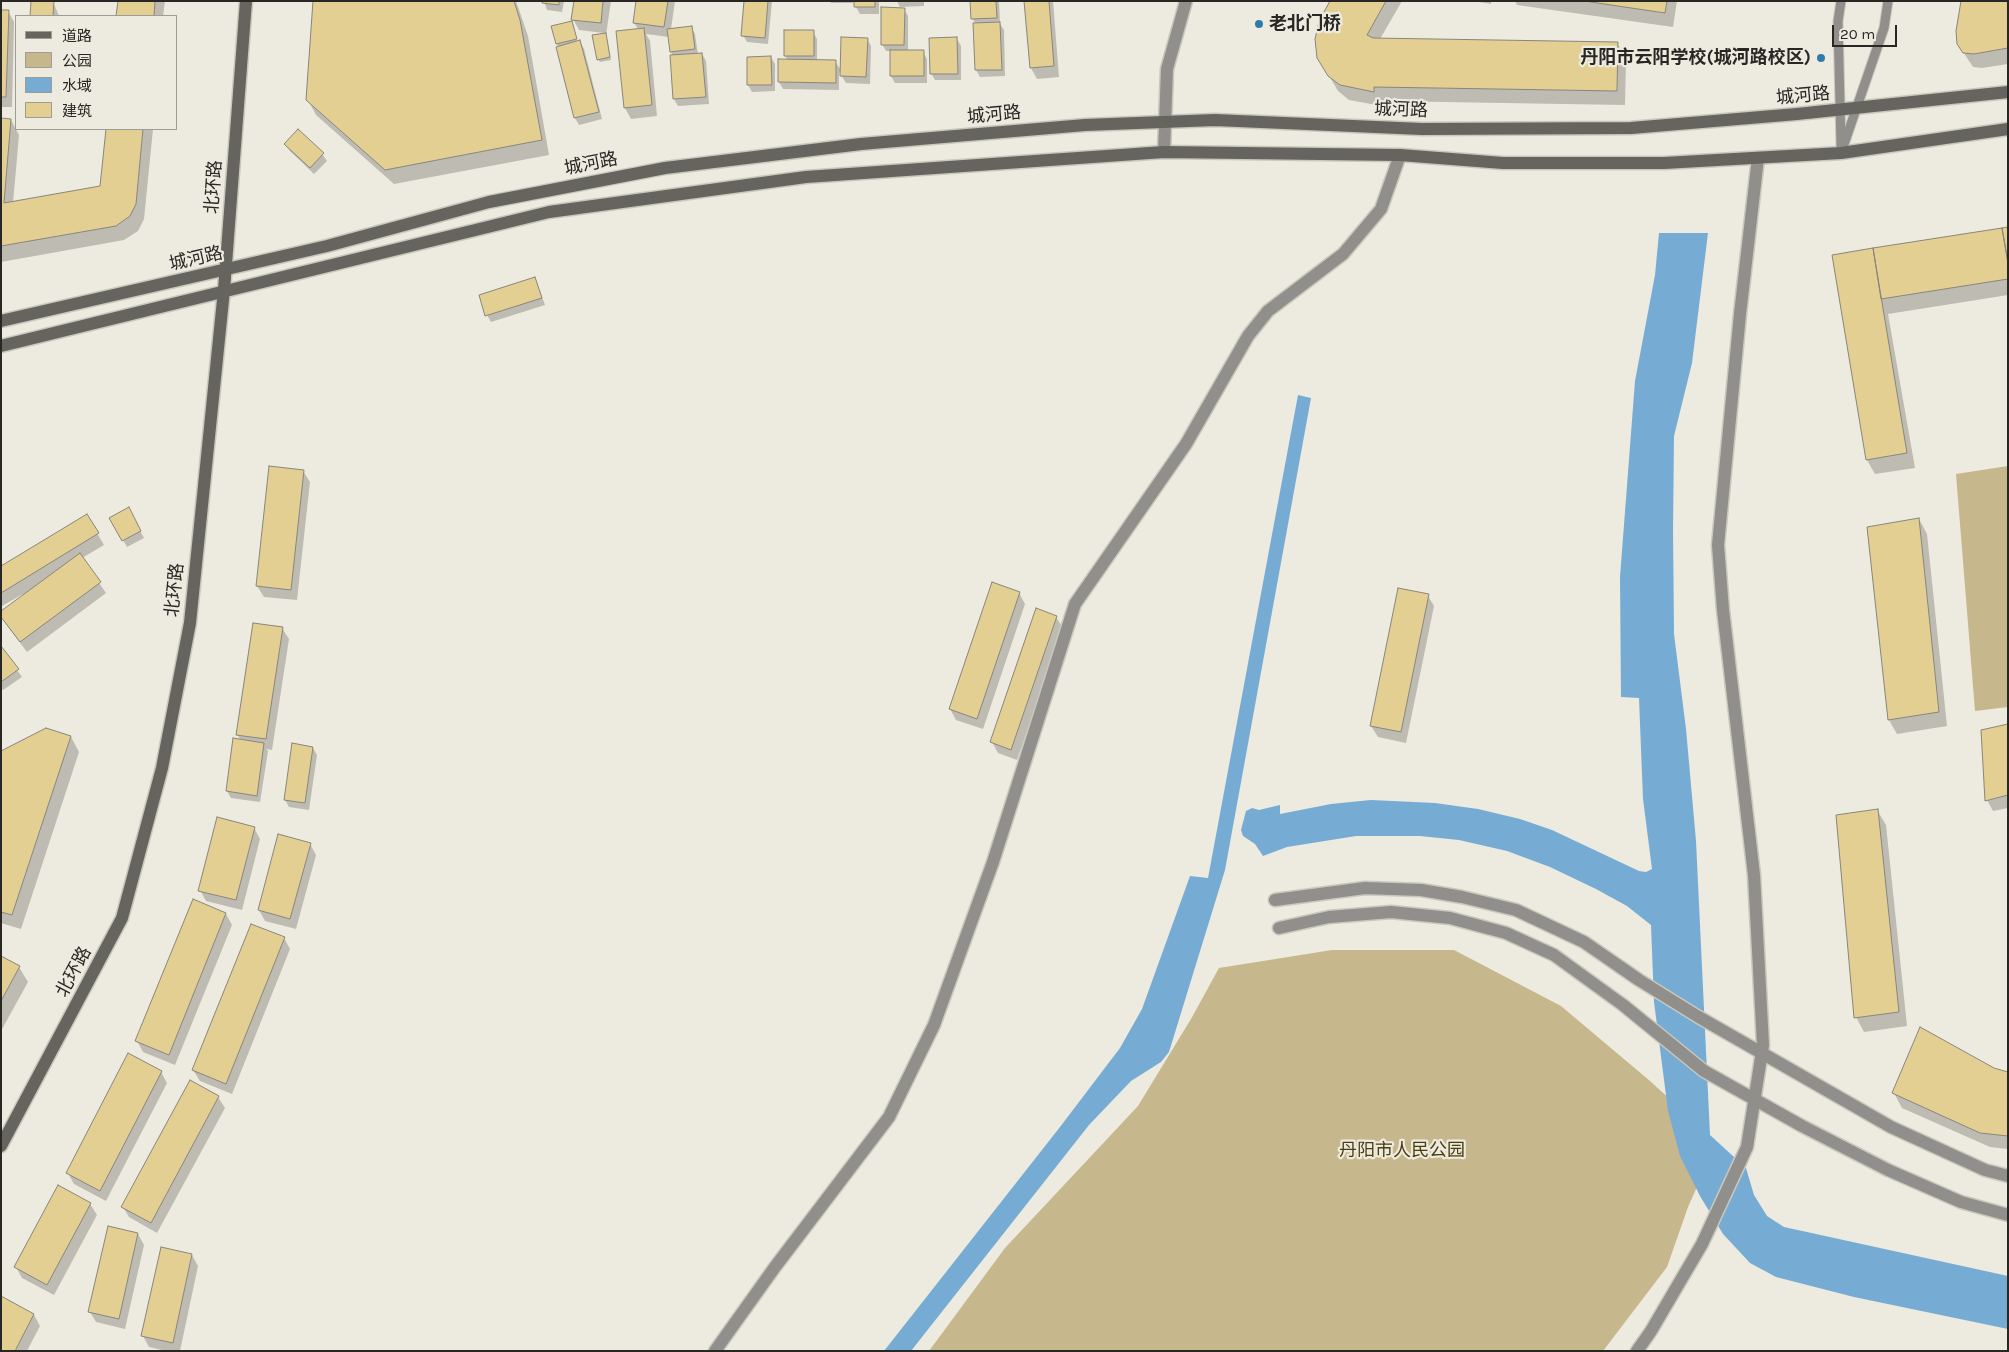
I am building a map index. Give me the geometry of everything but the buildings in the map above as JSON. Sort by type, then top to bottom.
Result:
[{"type":"main road","name":"北环路","points":[[1,1146],[122,918],[157,787],[190,623],[224,290],[246,1]]},
{"type":"main road","name":"城河路","points":[[1,321],[327,246],[489,202],[665,168],[861,144],[1085,125],[1215,120],[1422,128],[1631,128],[1840,110],[2008,92]]},
{"type":"main road","name":"城河路","points":[[1,346],[549,212],[806,178],[1164,152],[1400,155],[1503,163],[1664,163],[1841,153],[2008,129]]},
{"type":"street","points":[[1164,152],[1167,69],[1186,1]]},
{"type":"street","points":[[716,1351],[775,1267],[889,1117],[934,1025],[993,862],[1075,604],[1186,444],[1248,336],[1268,311],[1343,254],[1381,209],[1400,155]]},
{"type":"street","points":[[1637,1351],[1652,1331],[1709,1229],[1747,1147],[1763,1045],[1754,875],[1723,610],[1718,545],[1736,352],[1758,158]]},
{"type":"street","points":[[1275,900],[1365,888],[1421,890],[1516,910],[1584,942],[1645,984],[1706,1021],[1891,1127],[1985,1170],[2008,1176]]},
{"type":"street","points":[[1279,928],[1329,917],[1368,913],[1410,913],[1450,918],[1506,933],[1554,956],[1623,1005],[1704,1072],[1888,1170],[1961,1202],[2008,1214]]},
{"type":"lane","points":[[1841,1],[1838,21],[1841,153]]},
{"type":"lane","points":[[1841,153],[1884,28],[1888,1]]},
{"type":"green space","points":[[2008,466],[2008,707],[1975,711],[1956,474]]},
{"type":"green space","name":"丹阳市人民公园","points":[[1332,950],[1454,950],[1561,1006],[1650,1081],[1717,1142],[1688,1207],[1667,1267],[1603,1351],[929,1351],[1005,1248],[1138,1106],[1191,1019],[1219,968]]},
{"type":"water","points":[[1659,233],[1708,233],[1692,363],[1674,436],[1673,529],[1674,634],[1686,729],[1696,841],[1710,1135],[1746,1168],[1754,1195],[1767,1216],[1784,1227],[2008,1276],[2008,1329],[1854,1297],[1776,1277],[1750,1263],[1723,1234],[1700,1196],[1680,1156],[1668,1111],[1654,1002],[1651,925],[1627,906],[1550,867],[1507,851],[1459,840],[1420,836],[1356,836],[1287,847],[1263,856],[1255,844],[1243,836],[1241,830],[1246,811],[1252,808],[1259,810],[1280,805],[1280,814],[1331,804],[1371,800],[1435,803],[1478,809],[1520,819],[1552,830],[1639,871],[1646,872],[1652,869],[1643,799],[1639,698],[1621,697],[1620,577],[1635,381],[1655,275]]},
{"type":"water","points":[[1298,395],[1311,398],[1225,870],[1169,1052],[1161,1062],[1131,1081],[1089,1125],[911,1351],[884,1351],[1120,1048],[1142,1009],[1190,876],[1208,878]]},
{"type":"place","name":"老北门桥","points":[[1259,24]]},
{"type":"place","name":"丹阳市云阳学校(城河路校区)","points":[[1821,58]]}]
